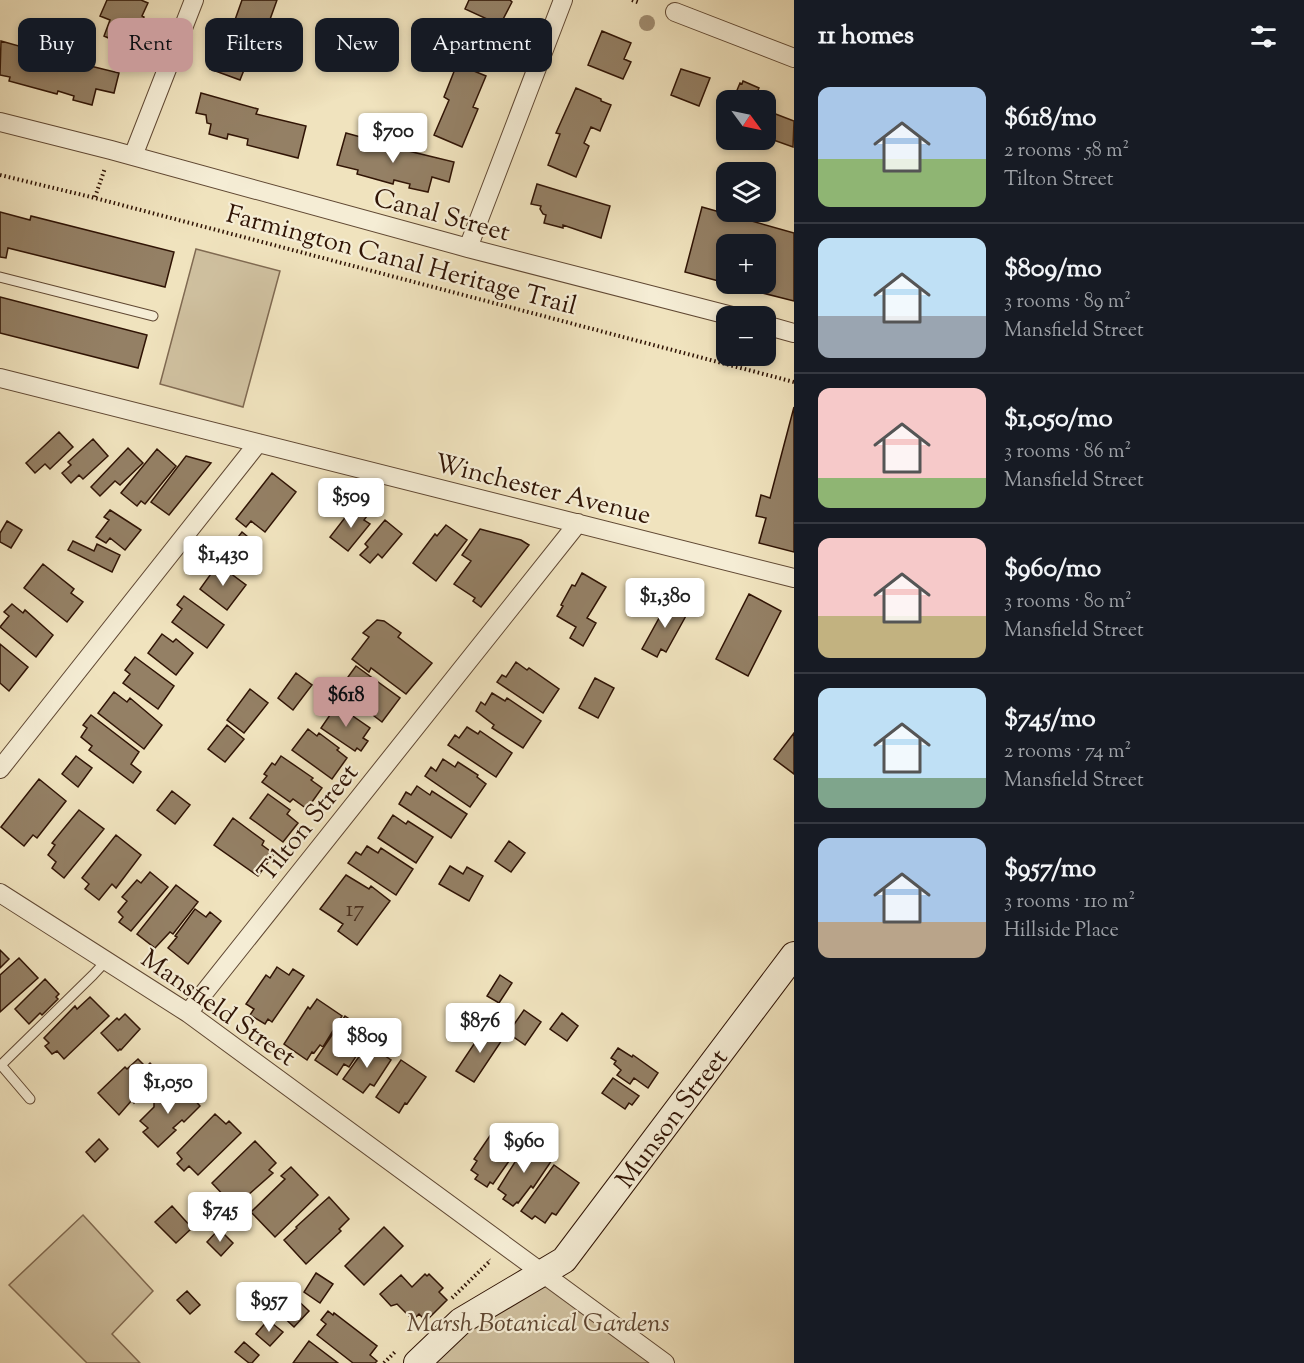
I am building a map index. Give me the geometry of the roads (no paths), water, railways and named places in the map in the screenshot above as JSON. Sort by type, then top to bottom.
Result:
[{"type":"main road","name":"Munson Street","points":[[409,1355],[540,1272],[564,1260],[794,956]]},
{"type":"street","points":[[133,156],[194,0]]},
{"type":"street","points":[[468,248],[563,0]]},
{"type":"street","points":[[675,12],[794,58]]},
{"type":"street","name":"Canal Street","points":[[0,122],[111,150],[468,248],[716,312]]},
{"type":"street","points":[[776,328],[794,333]]},
{"type":"street","name":"Winchester Avenue","points":[[0,378],[794,579]]},
{"type":"street","points":[[0,769],[258,443]]},
{"type":"street","name":"Tilton Street","points":[[188,1013],[578,523]]},
{"type":"street","name":"Mansfield Street","points":[[0,893],[188,1013],[665,1363]]},
{"type":"lane","points":[[0,277],[153,316]]},
{"type":"lane","points":[[30,1098],[1,1065],[107,960]]},
{"type":"park label","name":"Marsh Botanical Gardens","points":[[538,1322]]}]
